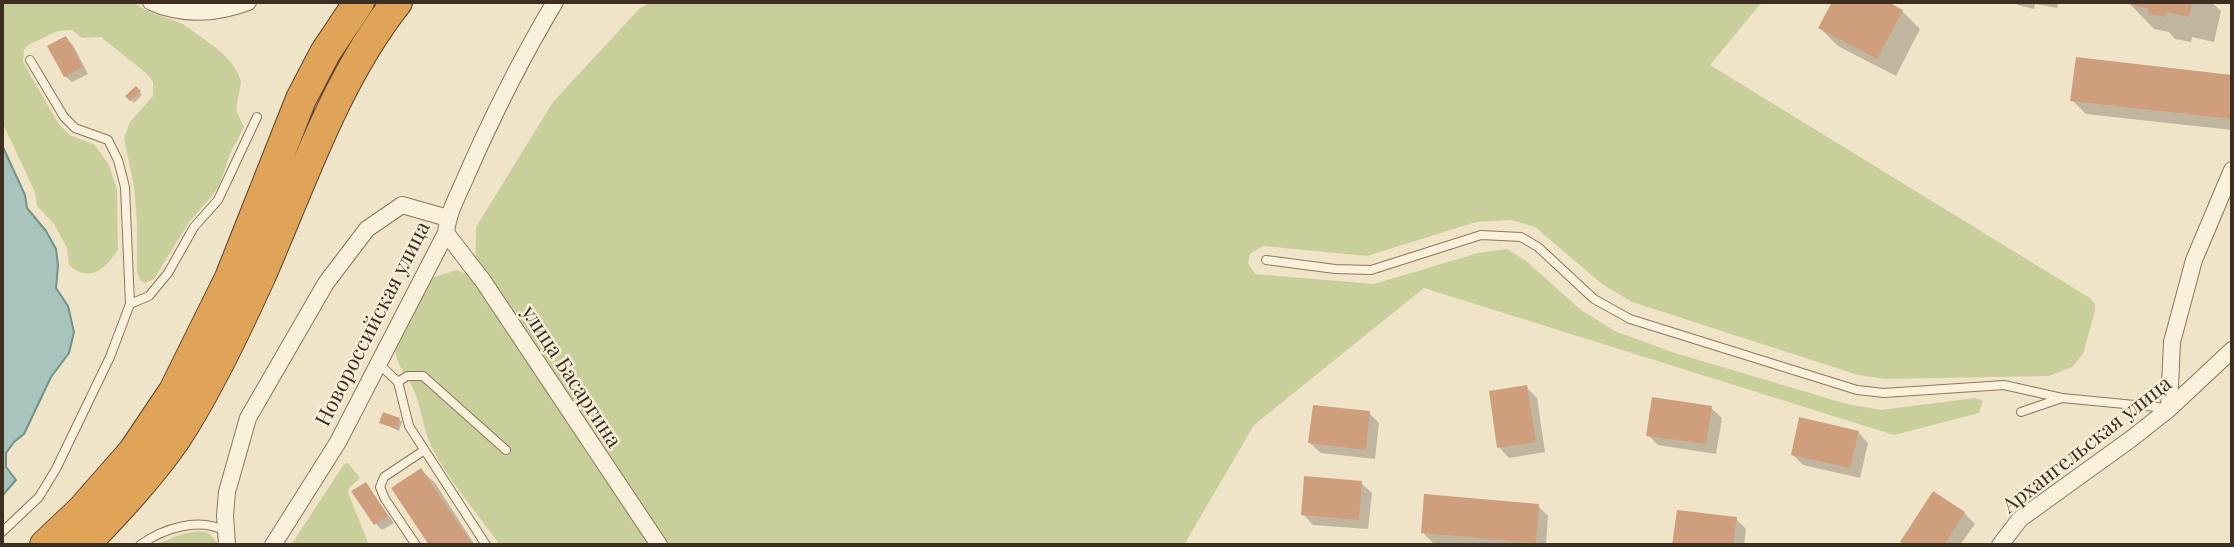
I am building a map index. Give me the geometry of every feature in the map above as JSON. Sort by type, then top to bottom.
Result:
[{"type":"highway","points":[[44,545],[82,510],[133,452],[174,391],[230,278],[301,99],[325,53],[359,2]]},
{"type":"highway","points":[[84,545],[128,500],[173,442],[200,400],[259,280],[331,112],[375,29],[397,2]]},
{"type":"street","points":[[151,2],[167,9],[200,13],[248,2]]},
{"type":"street","name":"Новороссийская улица","points":[[273,545],[338,442],[447,225],[512,76],[555,2]]},
{"type":"street","points":[[2169,409],[2172,342],[2187,283],[2232,170]]},
{"type":"street","points":[[226,538],[227,492],[248,418],[327,283],[367,229],[402,205],[447,225]]},
{"type":"street","name":"улица Басаргина","points":[[447,225],[659,545]]},
{"type":"street","name":"Архангельская улица","points":[[2000,545],[2020,519],[2169,409],[2232,350]]},
{"type":"lane","points":[[2,532],[39,497],[56,469],[110,357],[130,304],[125,187],[118,160],[108,140],[75,128],[64,117],[30,60]]},
{"type":"lane","points":[[130,304],[149,296],[168,273],[194,227],[218,200],[257,117]]},
{"type":"lane","points":[[1266,260],[1335,269],[1371,270],[1481,235],[1521,237],[1538,247],[1594,299],[1630,319],[1857,390],[1884,393],[2004,385],[2062,398],[2169,409]]},
{"type":"lane","points":[[378,363],[398,382],[409,426],[486,545]]},
{"type":"lane","points":[[398,382],[407,376],[423,376],[506,450]]},
{"type":"lane","points":[[2021,412],[2062,398]]},
{"type":"lane","points":[[416,545],[380,487],[384,477],[423,451]]},
{"type":"lane","points":[[140,545],[152,537],[202,523],[214,525],[226,538]]},
{"type":"green space","points":[[2,2],[133,2],[145,10],[183,24],[219,50],[238,73],[241,82],[236,110],[244,127],[230,154],[219,186],[189,222],[154,279],[145,283],[140,280],[137,272],[134,187],[124,138],[130,122],[153,96],[153,82],[146,73],[101,37],[82,38],[72,30],[58,31],[28,45],[24,50],[23,62],[58,123],[70,135],[95,145],[109,165],[117,189],[118,250],[108,263],[96,272],[90,274],[77,271],[69,265],[67,248],[54,224],[37,206],[35,192],[2,122]]},
{"type":"green space","points":[[650,2],[1762,2],[1710,65],[2090,298],[2095,304],[2095,311],[2083,354],[2072,367],[2049,376],[1886,379],[1858,375],[1632,302],[1602,284],[1535,227],[1511,220],[1476,222],[1367,256],[1263,246],[1250,254],[1248,263],[1255,274],[1374,284],[1478,253],[1507,249],[1525,260],[1581,310],[1615,331],[1675,353],[1847,404],[1881,410],[1975,398],[1983,401],[1979,413],[1894,435],[1424,288],[1254,425],[1184,545],[656,545],[475,272],[476,227],[553,102],[639,9]]},
{"type":"green space","points":[[457,270],[467,274],[488,301],[650,545],[500,545],[455,484],[431,446],[416,395],[398,362],[395,343],[422,292],[434,277]]},
{"type":"green space","points":[[348,463],[360,478],[348,492],[369,545],[291,545],[344,464]]},
{"type":"green space","points":[[199,531],[209,533],[219,545],[155,545],[182,534]]},
{"type":"water","points":[[2,145],[25,195],[27,208],[46,231],[56,249],[56,288],[68,306],[74,332],[69,353],[51,377],[24,434],[6,453],[6,467],[16,480],[2,496]]},
{"type":"building","points":[[1832,2],[1888,2],[1903,10],[1877,59],[1818,28]]},
{"type":"building","points":[[2122,2],[2192,2],[2189,17],[2166,12],[2165,17],[2148,14],[2149,9]]},
{"type":"building","points":[[66,36],[83,67],[64,77],[47,46]]},
{"type":"building","points":[[2076,57],[2232,75],[2232,119],[2070,101]]},
{"type":"building","points":[[136,86],[141,91],[130,101],[125,96]]},
{"type":"building","points":[[1527,385],[1536,442],[1497,448],[1489,391]]},
{"type":"building","points":[[1652,397],[1712,406],[1706,444],[1646,436]]},
{"type":"building","points":[[1313,405],[1370,411],[1366,450],[1308,443]]},
{"type":"building","points":[[383,412],[400,418],[397,429],[379,423]]},
{"type":"building","points":[[1799,417],[1859,431],[1850,468],[1791,455]]},
{"type":"building","points":[[421,468],[473,545],[429,545],[391,488]]},
{"type":"building","points":[[1304,476],[1362,481],[1359,520],[1301,515]]},
{"type":"building","points":[[366,482],[388,516],[374,525],[351,491]]},
{"type":"building","points":[[1933,491],[1965,512],[1944,545],[1905,545],[1900,542]]},
{"type":"building","points":[[1424,494],[1539,504],[1536,543],[1421,533]]},
{"type":"building","points":[[1677,510],[1737,517],[1733,545],[1672,545]]}]
